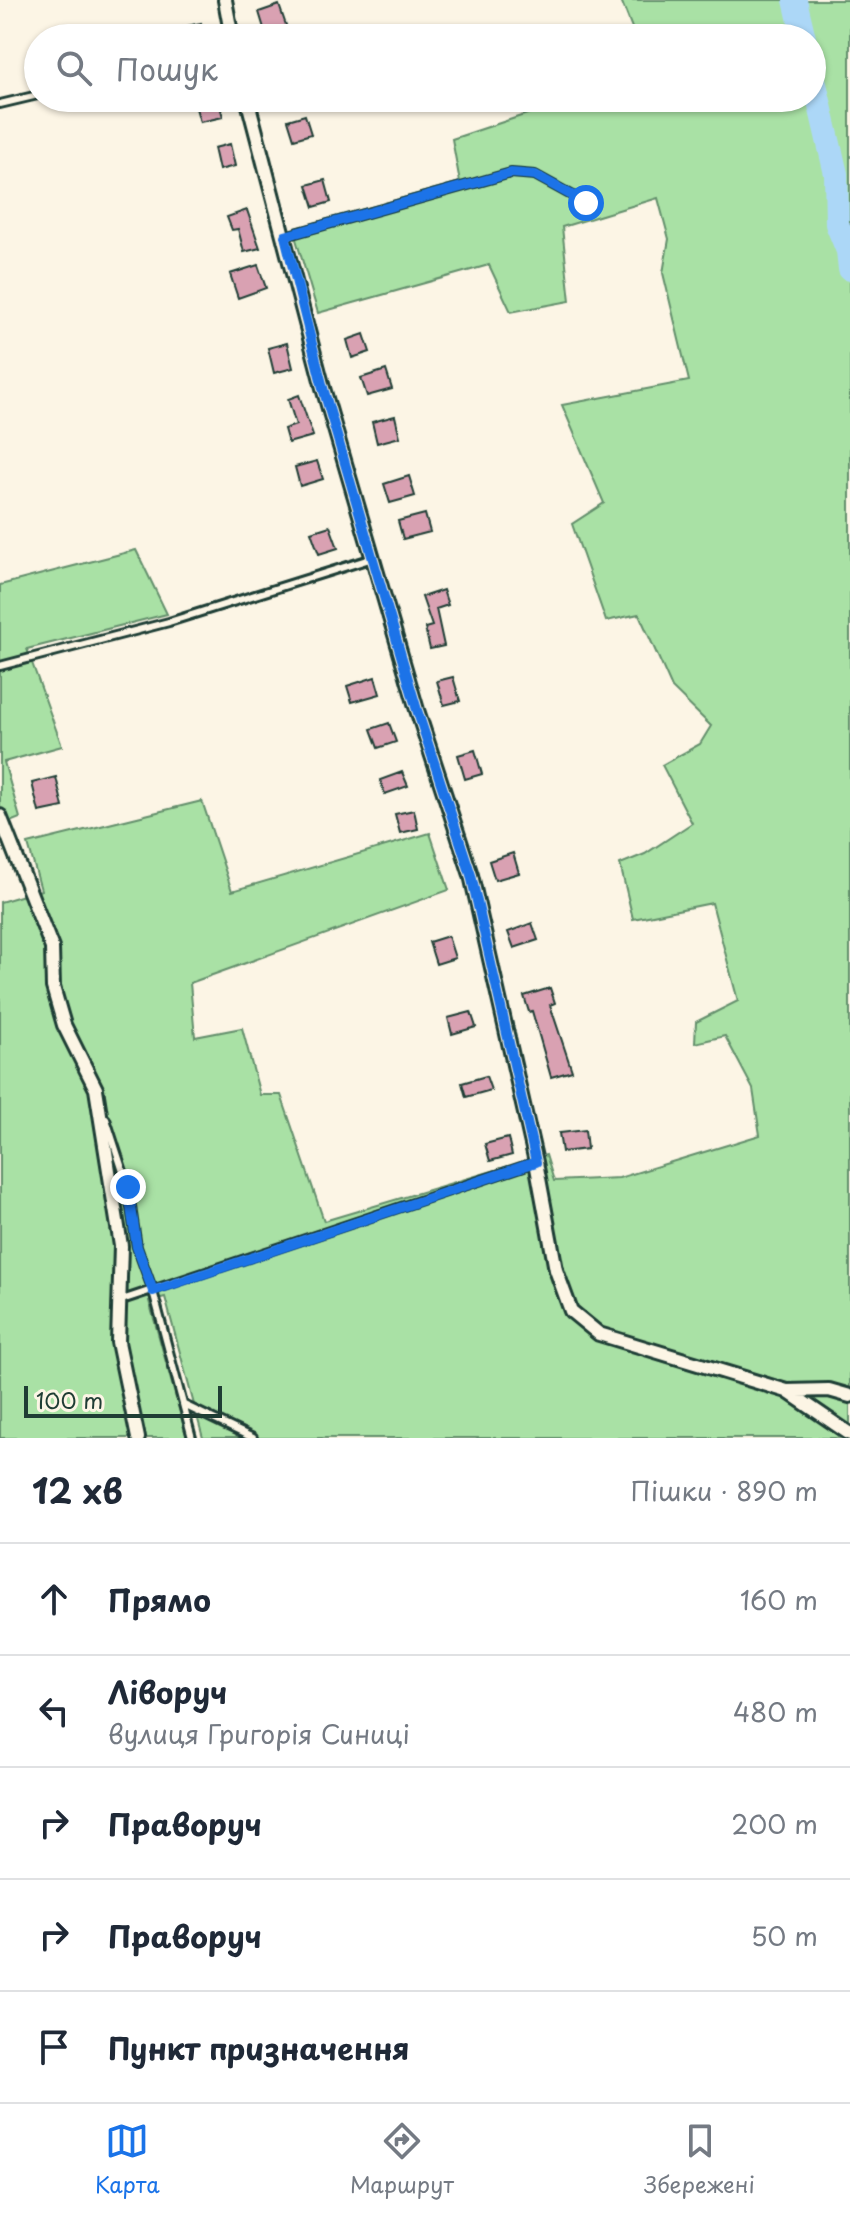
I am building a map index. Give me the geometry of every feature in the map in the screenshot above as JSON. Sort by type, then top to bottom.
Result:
[{"type":"street","points":[[225,0],[229,24]]},
{"type":"street","points":[[251,112],[323,388],[417,710],[471,875],[536,1162],[556,1270],[571,1311],[599,1334],[787,1391],[850,1434]]},
{"type":"street","points":[[0,816],[52,948],[53,987],[64,1025],[96,1089],[121,1246],[118,1342],[138,1438]]},
{"type":"street","points":[[787,1391],[829,1390],[850,1396]]},
{"type":"lane","points":[[0,104],[24,98]]},
{"type":"lane","points":[[285,236],[511,173],[535,175],[586,203]]},
{"type":"lane","points":[[0,666],[169,622],[374,558]]},
{"type":"lane","points":[[96,1089],[128,1187],[137,1247],[153,1291],[192,1438]]},
{"type":"lane","points":[[119,1301],[536,1162]]},
{"type":"lane","points":[[184,1405],[253,1438]]},
{"type":"green space","points":[[621,0],[850,0],[850,1438],[203,1438],[165,1297],[149,1301],[187,1438],[0,1438],[0,902],[41,890],[28,844],[202,801],[232,891],[430,833],[449,890],[190,983],[195,1037],[242,1028],[260,1095],[281,1095],[324,1221],[546,1155],[554,1181],[619,1178],[760,1135],[753,1089],[725,1036],[695,1043],[696,1022],[738,1001],[712,903],[633,919],[620,864],[645,854],[692,823],[662,765],[700,744],[711,726],[672,688],[639,614],[606,621],[572,524],[604,503],[562,405],[689,381],[663,273],[669,239],[658,198],[562,227],[570,301],[511,312],[489,265],[318,313],[293,229],[460,182],[452,139],[533,112],[826,112],[826,24],[630,24]]},
{"type":"green space","points":[[136,550],[167,614],[27,649],[62,746],[4,762],[20,818],[0,826],[0,585]]},
{"type":"building","points":[[279,5],[286,24],[263,24],[259,12]]},
{"type":"building","points":[[197,112],[222,112],[223,117],[200,122]]},
{"type":"building","points":[[305,115],[311,134],[294,139],[288,120]]},
{"type":"building","points":[[230,144],[235,166],[219,170],[214,148]]},
{"type":"building","points":[[325,180],[331,202],[314,207],[307,185]]},
{"type":"building","points":[[247,210],[260,248],[244,252],[238,229],[232,230],[227,217]]},
{"type":"building","points":[[258,265],[266,288],[238,298],[230,274]]},
{"type":"building","points":[[364,334],[370,352],[352,358],[347,340]]},
{"type":"building","points":[[287,343],[293,368],[274,373],[268,348]]},
{"type":"building","points":[[386,370],[392,389],[367,396],[361,378]]},
{"type":"building","points":[[299,395],[313,436],[288,443],[284,429],[296,425],[288,399]]},
{"type":"building","points":[[395,416],[400,437],[377,443],[372,422]]},
{"type":"building","points":[[317,461],[323,479],[300,486],[295,467]]},
{"type":"building","points":[[409,476],[415,496],[390,503],[384,484]]},
{"type":"building","points":[[425,514],[430,532],[403,539],[398,521]]},
{"type":"building","points":[[330,526],[338,548],[319,554],[311,532]]},
{"type":"building","points":[[443,590],[448,605],[436,609],[444,646],[430,649],[425,628],[432,626],[422,597]]},
{"type":"building","points":[[375,677],[380,694],[352,702],[347,686]]},
{"type":"building","points":[[453,677],[460,701],[444,705],[437,681]]},
{"type":"building","points":[[389,723],[396,742],[378,748],[371,729]]},
{"type":"building","points":[[475,750],[482,774],[465,779],[458,755]]},
{"type":"building","points":[[402,772],[408,786],[385,794],[380,780]]},
{"type":"building","points":[[56,777],[63,807],[39,812],[32,783]]},
{"type":"building","points":[[414,810],[418,829],[400,833],[395,814]]},
{"type":"building","points":[[513,853],[519,873],[495,880],[489,861]]},
{"type":"building","points":[[532,923],[538,940],[514,948],[508,932]]},
{"type":"building","points":[[448,936],[455,958],[436,964],[429,942]]},
{"type":"building","points":[[550,988],[555,1003],[550,1005],[572,1071],[551,1077],[532,1011],[529,1012],[524,996]]},
{"type":"building","points":[[471,1012],[476,1027],[452,1034],[448,1018]]},
{"type":"building","points":[[486,1076],[491,1090],[466,1097],[462,1083]]},
{"type":"building","points":[[585,1130],[587,1149],[562,1152],[559,1133]]},
{"type":"building","points":[[508,1138],[512,1155],[490,1161],[485,1144]]},
{"type":"waterway","points":[[795,0],[801,24]]},
{"type":"waterway","points":[[822,112],[836,174],[837,224],[848,251],[850,269]]},
{"type":"route","points":[[128,1187],[137,1247],[153,1291],[536,1162],[471,875],[417,710],[323,388],[285,236],[511,173],[535,175],[586,203]]}]
